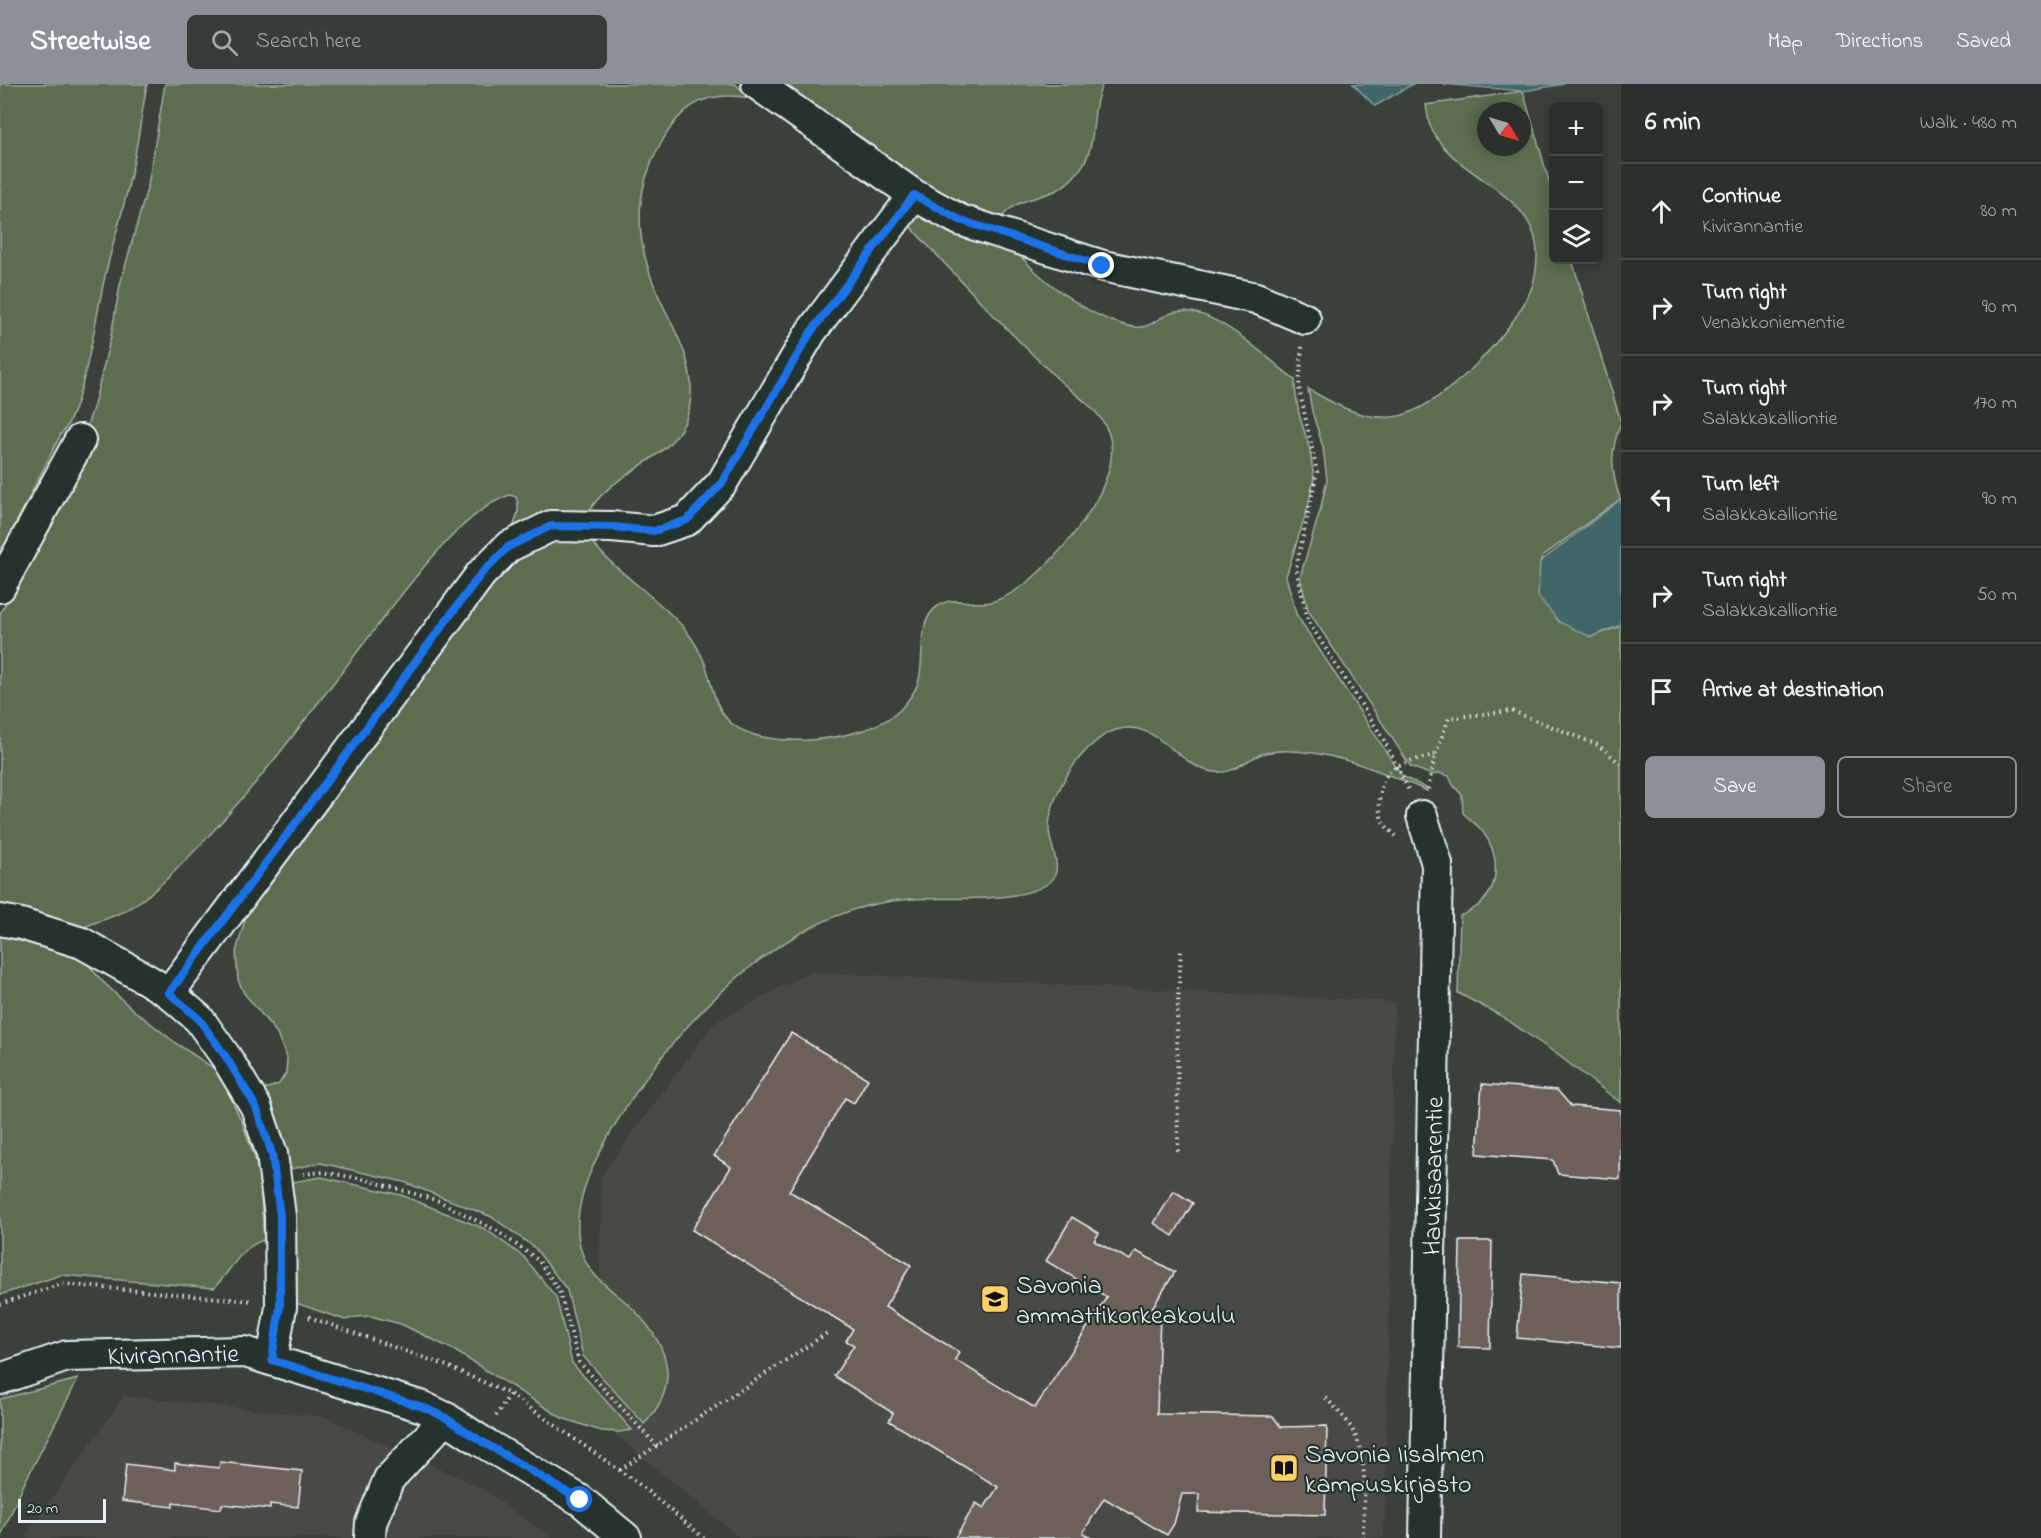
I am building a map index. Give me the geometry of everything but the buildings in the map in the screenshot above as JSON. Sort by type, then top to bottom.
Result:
[{"type":"street","points":[[757,84],[914,195],[960,220],[1092,262],[1256,298],[1305,319]]},
{"type":"street","points":[[169,993],[481,574],[508,547],[551,526],[612,527],[654,531],[687,520],[722,483],[811,332],[914,195]]},
{"type":"street","points":[[0,587],[80,440]]},
{"type":"street","name":"Haukisaarentie","points":[[1422,816],[1437,864],[1425,1538]]},
{"type":"street","points":[[0,920],[21,924],[82,943],[169,993],[199,1019],[226,1057],[256,1107],[272,1154],[280,1216],[280,1306],[272,1360]]},
{"type":"street","name":"Kivirannantie","points":[[0,1379],[67,1356],[245,1352],[423,1407],[446,1418],[580,1500],[626,1538]]},
{"type":"street","points":[[370,1538],[371,1523],[389,1479],[446,1418]]},
{"type":"path","points":[[1305,319],[1299,388],[1317,472],[1296,568],[1308,621],[1384,740],[1422,816]]},
{"type":"path","points":[[1422,816],[1436,755],[1449,718],[1512,711],[1598,745],[1621,764]]},
{"type":"path","points":[[1178,1151],[1177,1020],[1181,950]]},
{"type":"path","points":[[301,1174],[323,1172],[364,1179],[439,1202],[497,1231],[538,1260],[559,1290],[579,1362],[657,1446]]},
{"type":"path","points":[[620,1470],[827,1333]]},
{"type":"path","points":[[1326,1398],[1345,1418],[1356,1437],[1363,1463],[1363,1538]]},
{"type":"shaded area","name":"Savonia ammattikorkeakoulu","points":[[809,972],[1395,1002],[1384,1538],[740,1538],[599,1421],[601,1176],[713,1024]]},
{"type":"shaded area","points":[[124,1396],[324,1417],[480,1487],[552,1538],[24,1538]]},
{"type":"green space","points":[[0,84],[147,84],[132,171],[76,405],[0,555]]},
{"type":"green space","points":[[165,84],[735,84],[751,98],[715,97],[695,104],[686,111],[677,119],[657,150],[643,189],[640,228],[648,269],[683,348],[690,377],[689,410],[682,428],[671,442],[611,486],[587,515],[512,530],[518,506],[516,497],[510,495],[491,504],[472,518],[452,536],[414,579],[272,762],[203,842],[168,878],[139,902],[116,915],[83,928],[63,920],[0,906],[0,614],[45,526],[94,405],[111,336],[120,285],[148,185]]},
{"type":"green space","points":[[779,84],[1103,84],[1096,106],[1089,151],[1078,172],[1057,190],[1011,208],[1001,220],[963,210],[918,180],[864,139]]},
{"type":"green space","points":[[1523,91],[1526,102],[1477,102],[1477,156],[1531,156],[1531,119],[1549,181],[1549,264],[1573,264],[1621,422],[1613,451],[1614,478],[1620,499],[1543,556],[1540,562],[1591,637],[1621,626],[1621,1103],[1503,1017],[1458,993],[1460,916],[1478,906],[1492,888],[1495,859],[1492,850],[1481,829],[1463,813],[1462,795],[1449,776],[1439,773],[1432,775],[1411,767],[1308,610],[1300,577],[1327,480],[1323,447],[1308,389],[1338,405],[1370,416],[1393,417],[1412,412],[1432,401],[1453,385],[1493,346],[1523,305],[1534,281],[1537,251],[1535,238],[1527,220],[1500,192],[1451,155],[1438,140],[1429,123],[1426,105]]},
{"type":"green space","points":[[915,210],[953,235],[1015,252],[1065,295],[1088,310],[1112,321],[1141,327],[1175,312],[1190,312],[1206,316],[1239,335],[1295,380],[1299,414],[1310,450],[1314,479],[1308,507],[1286,576],[1296,614],[1402,776],[1426,788],[1427,791],[1348,761],[1304,752],[1265,753],[1234,769],[1214,772],[1189,762],[1155,736],[1143,730],[1130,728],[1116,730],[1091,745],[1061,786],[1050,815],[1049,829],[1056,871],[1050,882],[1038,889],[1004,897],[913,899],[864,907],[817,925],[772,951],[730,984],[692,1022],[658,1062],[628,1104],[591,1171],[579,1212],[579,1240],[582,1253],[590,1269],[641,1318],[661,1347],[666,1362],[667,1377],[664,1393],[657,1408],[644,1424],[583,1356],[567,1290],[535,1248],[492,1217],[404,1182],[321,1163],[285,1170],[255,1087],[268,1088],[279,1084],[286,1073],[287,1058],[276,1032],[244,993],[238,980],[236,952],[246,916],[349,779],[408,692],[510,564],[532,549],[556,540],[592,542],[614,565],[673,616],[687,632],[704,661],[717,702],[729,721],[745,731],[765,738],[789,740],[815,740],[841,736],[885,721],[900,710],[917,687],[926,621],[938,606],[948,601],[987,603],[1004,597],[1025,584],[1055,556],[1085,518],[1107,476],[1111,456],[1107,429],[1090,406],[1060,381],[1017,339],[907,223]]},
{"type":"green space","points":[[0,933],[83,958],[101,980],[131,1008],[177,1044],[215,1069],[242,1122],[255,1158],[260,1181],[264,1240],[242,1254],[214,1288],[61,1275],[0,1295]]},
{"type":"green space","points":[[321,1177],[401,1195],[485,1229],[524,1257],[556,1297],[572,1363],[632,1430],[601,1431],[562,1418],[452,1349],[401,1324],[370,1316],[345,1320],[296,1303],[287,1183]]},
{"type":"green space","points":[[78,1379],[25,1482],[0,1538],[0,1399]]},
{"type":"water","points":[[1353,84],[1413,84],[1375,106]]},
{"type":"water","points":[[1443,84],[1564,84],[1523,91]]},
{"type":"water","points":[[1621,499],[1621,625],[1591,637],[1559,622],[1538,596],[1540,562]]},
{"type":"place","name":"Savonia ammattikorkeakoulu","points":[[995,1299]]},
{"type":"place","name":"Savonia Iisalmen kampuskirjasto","points":[[1284,1468]]},
{"type":"route","points":[[580,1500],[446,1418],[423,1407],[272,1360],[280,1306],[280,1216],[272,1154],[256,1107],[226,1057],[199,1019],[169,993],[481,574],[508,547],[551,526],[612,527],[654,531],[687,520],[722,483],[811,332],[914,195],[960,220],[1102,266]]}]
